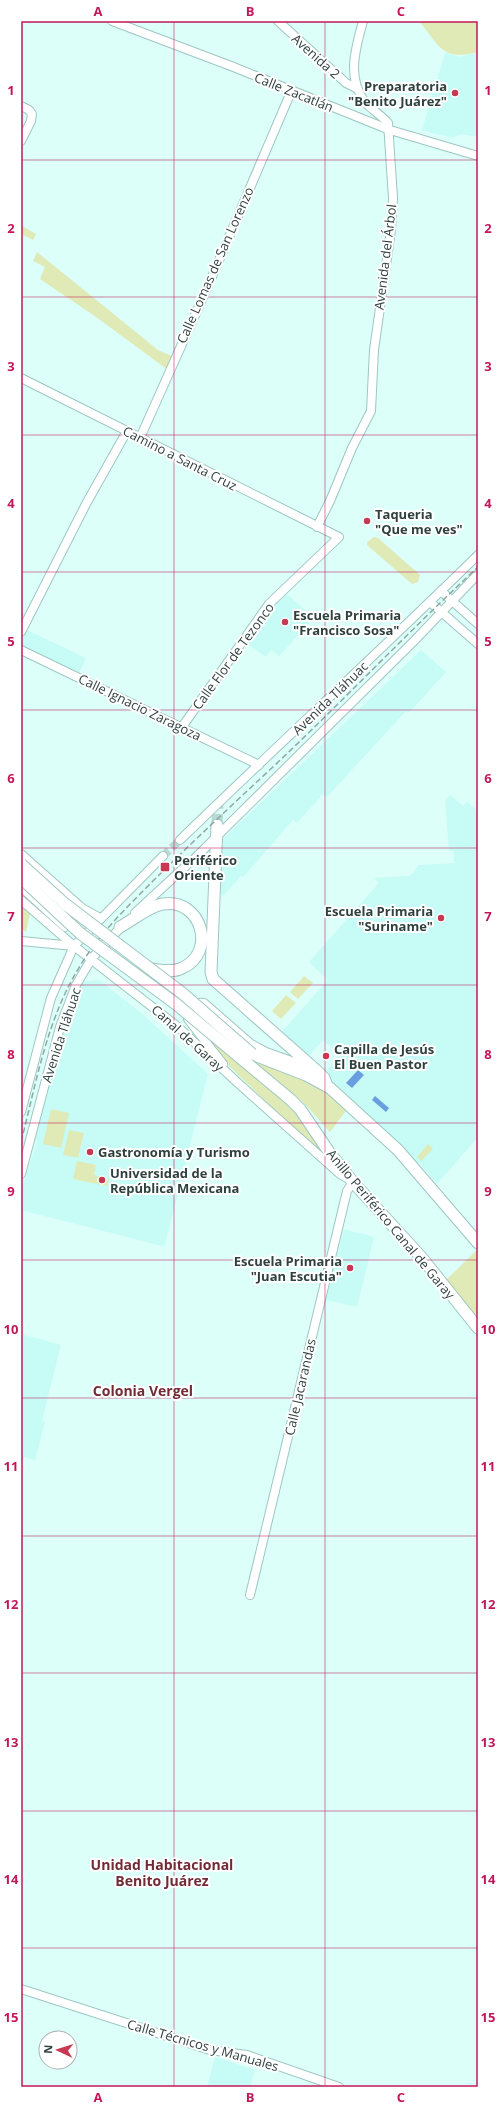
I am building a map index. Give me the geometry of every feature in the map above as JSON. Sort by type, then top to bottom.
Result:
[{"type":"highway","points":[[217,825],[211,972],[213,979],[316,1070],[324,1078],[327,1086]]},
{"type":"highway","points":[[21,864],[65,904],[152,969],[252,1054],[327,1086],[398,1150],[478,1243]]},
{"type":"highway","name":"Canal de Garay","points":[[21,878],[81,934],[176,1004],[291,1100]]},
{"type":"highway","points":[[120,927],[162,904],[173,904],[187,909],[197,918],[203,936],[200,951],[192,962],[181,969],[172,971],[152,969]]},
{"type":"highway","name":"Anillo Periférico Canal de Garay","points":[[291,1100],[300,1109],[352,1181],[422,1258],[478,1328]]},
{"type":"street","name":"Calle Zacatlán","points":[[112,21],[390,130],[478,156]]},
{"type":"street","name":"Avenida 2","points":[[278,21],[346,83],[356,88]]},
{"type":"street","points":[[363,21],[356,47],[354,64],[356,88],[366,102],[388,123],[390,130]]},
{"type":"street","name":"Calle Lomas de San Lorenzo","points":[[140,438],[208,286],[291,92]]},
{"type":"street","points":[[21,106],[29,110],[32,114],[31,121],[21,141]]},
{"type":"street","name":"Avenida del Árbol","points":[[317,527],[326,511],[352,448],[371,411],[374,350],[391,230],[393,198],[390,130]]},
{"type":"street","name":"Camino a Santa Cruz","points":[[21,378],[339,537]]},
{"type":"street","points":[[21,632],[86,504],[127,431]]},
{"type":"street","name":"Calle Flor de Tezonco","points":[[182,727],[269,604],[339,537]]},
{"type":"street","name":"Avenida Tláhuac","points":[[180,840],[478,555]]},
{"type":"street","name":"Avenida Tláhuac","points":[[195,858],[478,574]]},
{"type":"street","points":[[441,591],[478,625],[469,636]]},
{"type":"street","points":[[430,602],[478,644]]},
{"type":"street","name":"Calle Ignacio Zaragoza","points":[[21,650],[259,765]]},
{"type":"street","points":[[21,854],[82,908],[100,918]]},
{"type":"street","name":"Avenida Tláhuac","points":[[21,1112],[51,998],[77,942],[163,856]]},
{"type":"street","name":"Avenida Tláhuac","points":[[21,1174],[60,1027],[76,985],[92,958],[107,941],[187,865]]},
{"type":"street","points":[[21,887],[48,911],[77,942]]},
{"type":"street","points":[[48,911],[58,911],[64,906],[65,894]]},
{"type":"street","name":"Canal de Garay","points":[[21,900],[77,942],[92,958],[178,1027],[239,1084],[340,1174],[352,1181]]},
{"type":"street","points":[[21,940],[77,942],[107,941]]},
{"type":"street","points":[[239,1084],[188,1019],[190,1006],[197,1003],[204,1003],[246,1040],[258,1048],[316,1070]]},
{"type":"street","name":"Calle Jacarandas","points":[[250,1595],[347,1191],[352,1181]]},
{"type":"street","name":"Calle Técnicos y Manuales","points":[[21,1989],[210,2050],[247,2055],[339,2087]]},
{"type":"shaded area","name":"Preparatoria \"Benito Juárez\"","points":[[478,52],[478,137],[461,134],[452,138],[422,130],[445,53],[460,57]]},
{"type":"shaded area","name":"Escuela Primaria \"Francisco Sosa\"","points":[[287,594],[314,618],[279,656],[271,650],[266,657],[246,643],[264,616]]},
{"type":"shaded area","points":[[27,630],[86,658],[78,675],[21,648],[21,642]]},
{"type":"shaded area","points":[[421,650],[446,672],[409,713],[406,711],[327,797],[323,794],[297,823],[293,820],[243,877],[241,876],[223,896],[218,892],[220,842]]},
{"type":"shaded area","points":[[450,795],[463,806],[467,802],[478,811],[478,1137],[437,1184],[420,1163],[417,1165],[323,1075],[340,1055],[323,1040],[306,1059],[279,1035],[328,980],[309,962],[379,883],[374,878],[410,876],[419,865],[454,863],[454,851],[449,851],[445,801]]},
{"type":"shaded area","points":[[99,980],[140,1012],[208,1074],[165,1244],[162,1246],[21,1210],[21,1191],[37,1141],[35,1138],[55,1059],[59,1058],[60,1051],[56,1050],[65,1018],[81,982]]},
{"type":"shaded area","name":"Escuela Primaria \"Juan Escutia\"","points":[[344,1229],[374,1237],[357,1307],[326,1300]]},
{"type":"shaded area","points":[[21,1334],[61,1345],[42,1421],[45,1422],[35,1460],[21,1456]]},
{"type":"shaded area","points":[[215,2057],[255,2070],[250,2087],[207,2087]]},
{"type":"green space","points":[[419,21],[478,21],[478,52],[466,55],[457,55],[443,50]]},
{"type":"green space","points":[[22,226],[36,234],[33,240],[21,234]]},
{"type":"green space","points":[[37,252],[158,350],[174,357],[168,370],[96,317],[40,279],[45,267],[33,261]]},
{"type":"green space","points":[[374,537],[378,538],[420,575],[418,582],[412,584],[367,545],[367,542]]},
{"type":"green space","points":[[21,907],[30,914],[26,932],[21,928]]},
{"type":"green space","points":[[304,976],[313,983],[298,999],[290,992]]},
{"type":"green space","points":[[286,995],[296,1003],[281,1019],[272,1011]]},
{"type":"green space","points":[[196,1024],[289,1104],[312,1134],[324,1154],[313,1147],[229,1066]]},
{"type":"green space","points":[[250,1059],[326,1089],[349,1107],[330,1132],[304,1103]]},
{"type":"green space","points":[[51,1109],[69,1113],[61,1148],[43,1144]]},
{"type":"green space","points":[[69,1130],[84,1133],[78,1158],[63,1155]]},
{"type":"green space","points":[[428,1144],[433,1149],[421,1161],[417,1157]]},
{"type":"green space","points":[[77,1161],[96,1165],[94,1175],[109,1179],[107,1186],[73,1179]]},
{"type":"green space","points":[[478,1249],[478,1321],[445,1281]]},
{"type":"water","points":[[358,1070],[364,1075],[352,1088],[346,1083]]},
{"type":"water","points":[[375,1096],[389,1108],[386,1112],[372,1100]]},
{"type":"tunnel","points":[[217,825],[218,803]]},
{"type":"tunnel","points":[[163,856],[180,840]]},
{"type":"railway","points":[[21,1142],[43,1054],[57,1012],[66,991],[84,959],[109,926],[163,871],[301,740],[478,567]]},
{"type":"place","name":"Preparatoria \"Benito Juárez\"","points":[[455,93]]},
{"type":"place","name":"Taqueria \"Que me ves\"","points":[[367,521]]},
{"type":"place","name":"Escuela Primaria \"Francisco Sosa\"","points":[[285,622]]},
{"type":"place","name":"Periférico Oriente","points":[[165,867]]},
{"type":"place","name":"Escuela Primaria \"Suriname\"","points":[[441,918]]},
{"type":"place","name":"Capilla de Jesús El Buen Pastor","points":[[326,1056]]},
{"type":"place","name":"Gastronomía y Turismo","points":[[90,1152]]},
{"type":"place","name":"Universidad de la República Mexicana","points":[[102,1180]]},
{"type":"place","name":"Escuela Primaria \"Juan Escutia\"","points":[[350,1268]]},
{"type":"district","name":"Colonia Vergel","points":[[143,1391]]},
{"type":"district","name":"Unidad Habitacional Benito Juárez","points":[[162,1874]]}]
